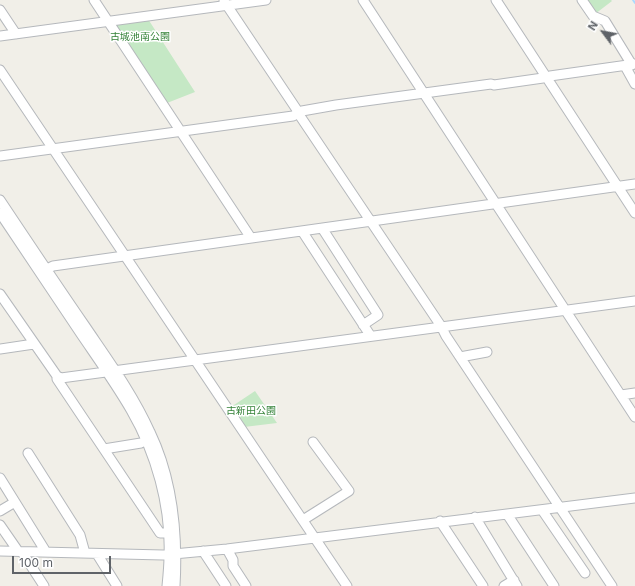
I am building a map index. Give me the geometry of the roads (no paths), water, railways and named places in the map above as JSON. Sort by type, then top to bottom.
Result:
[{"type":"street","points":[[94,0],[251,238]]},
{"type":"street","points":[[0,36],[225,4],[266,0]]},
{"type":"street","points":[[363,0],[635,417]]},
{"type":"street","points":[[496,0],[635,213]]},
{"type":"street","points":[[582,0],[593,16],[605,21],[629,66],[635,84]]},
{"type":"street","points":[[225,4],[369,223],[612,586]]},
{"type":"street","points":[[0,10],[16,34]]},
{"type":"street","points":[[0,156],[297,114],[336,105],[425,95],[491,84],[494,85],[543,78],[548,79],[629,66]]},
{"type":"street","points":[[0,70],[123,256],[196,361],[347,586]]},
{"type":"street","points":[[46,269],[53,266],[322,228],[369,223],[635,184]]},
{"type":"street","points":[[0,200],[110,370],[146,440],[154,459],[160,480],[168,533],[173,554],[167,586]]},
{"type":"street","points":[[0,213],[141,413],[151,433],[159,454],[173,510],[175,586]]},
{"type":"street","points":[[322,228],[378,314],[363,325]]},
{"type":"street","points":[[302,231],[370,335]]},
{"type":"street","points":[[0,294],[160,533],[168,533]]},
{"type":"street","points":[[57,377],[61,378],[110,370],[196,361],[370,335],[567,312],[635,301]]},
{"type":"street","points":[[0,349],[34,344]]},
{"type":"street","points":[[460,357],[487,352]]},
{"type":"street","points":[[621,395],[635,393]]},
{"type":"street","points":[[104,449],[141,443],[146,440]]},
{"type":"street","points":[[303,520],[348,491],[313,442]]},
{"type":"street","points":[[28,453],[80,535],[84,551]]},
{"type":"street","points":[[0,478],[45,550]]},
{"type":"street","points":[[0,551],[45,550],[84,551],[98,554],[173,554],[227,549],[313,536],[635,498]]},
{"type":"street","points":[[0,511],[15,502]]},
{"type":"street","points":[[542,510],[585,573]]},
{"type":"street","points":[[507,514],[554,586]]},
{"type":"street","points":[[475,517],[516,583],[504,586]]},
{"type":"street","points":[[440,521],[482,586]]},
{"type":"street","points":[[0,525],[44,586]]},
{"type":"street","points":[[227,549],[233,560],[233,566],[246,586]]},
{"type":"street","points":[[203,551],[226,586]]},
{"type":"street","points":[[98,554],[117,586]]},
{"type":"park label","name":"古城池南公園","points":[[140,37]]},
{"type":"park label","name":"古新田公園","points":[[251,411]]}]
